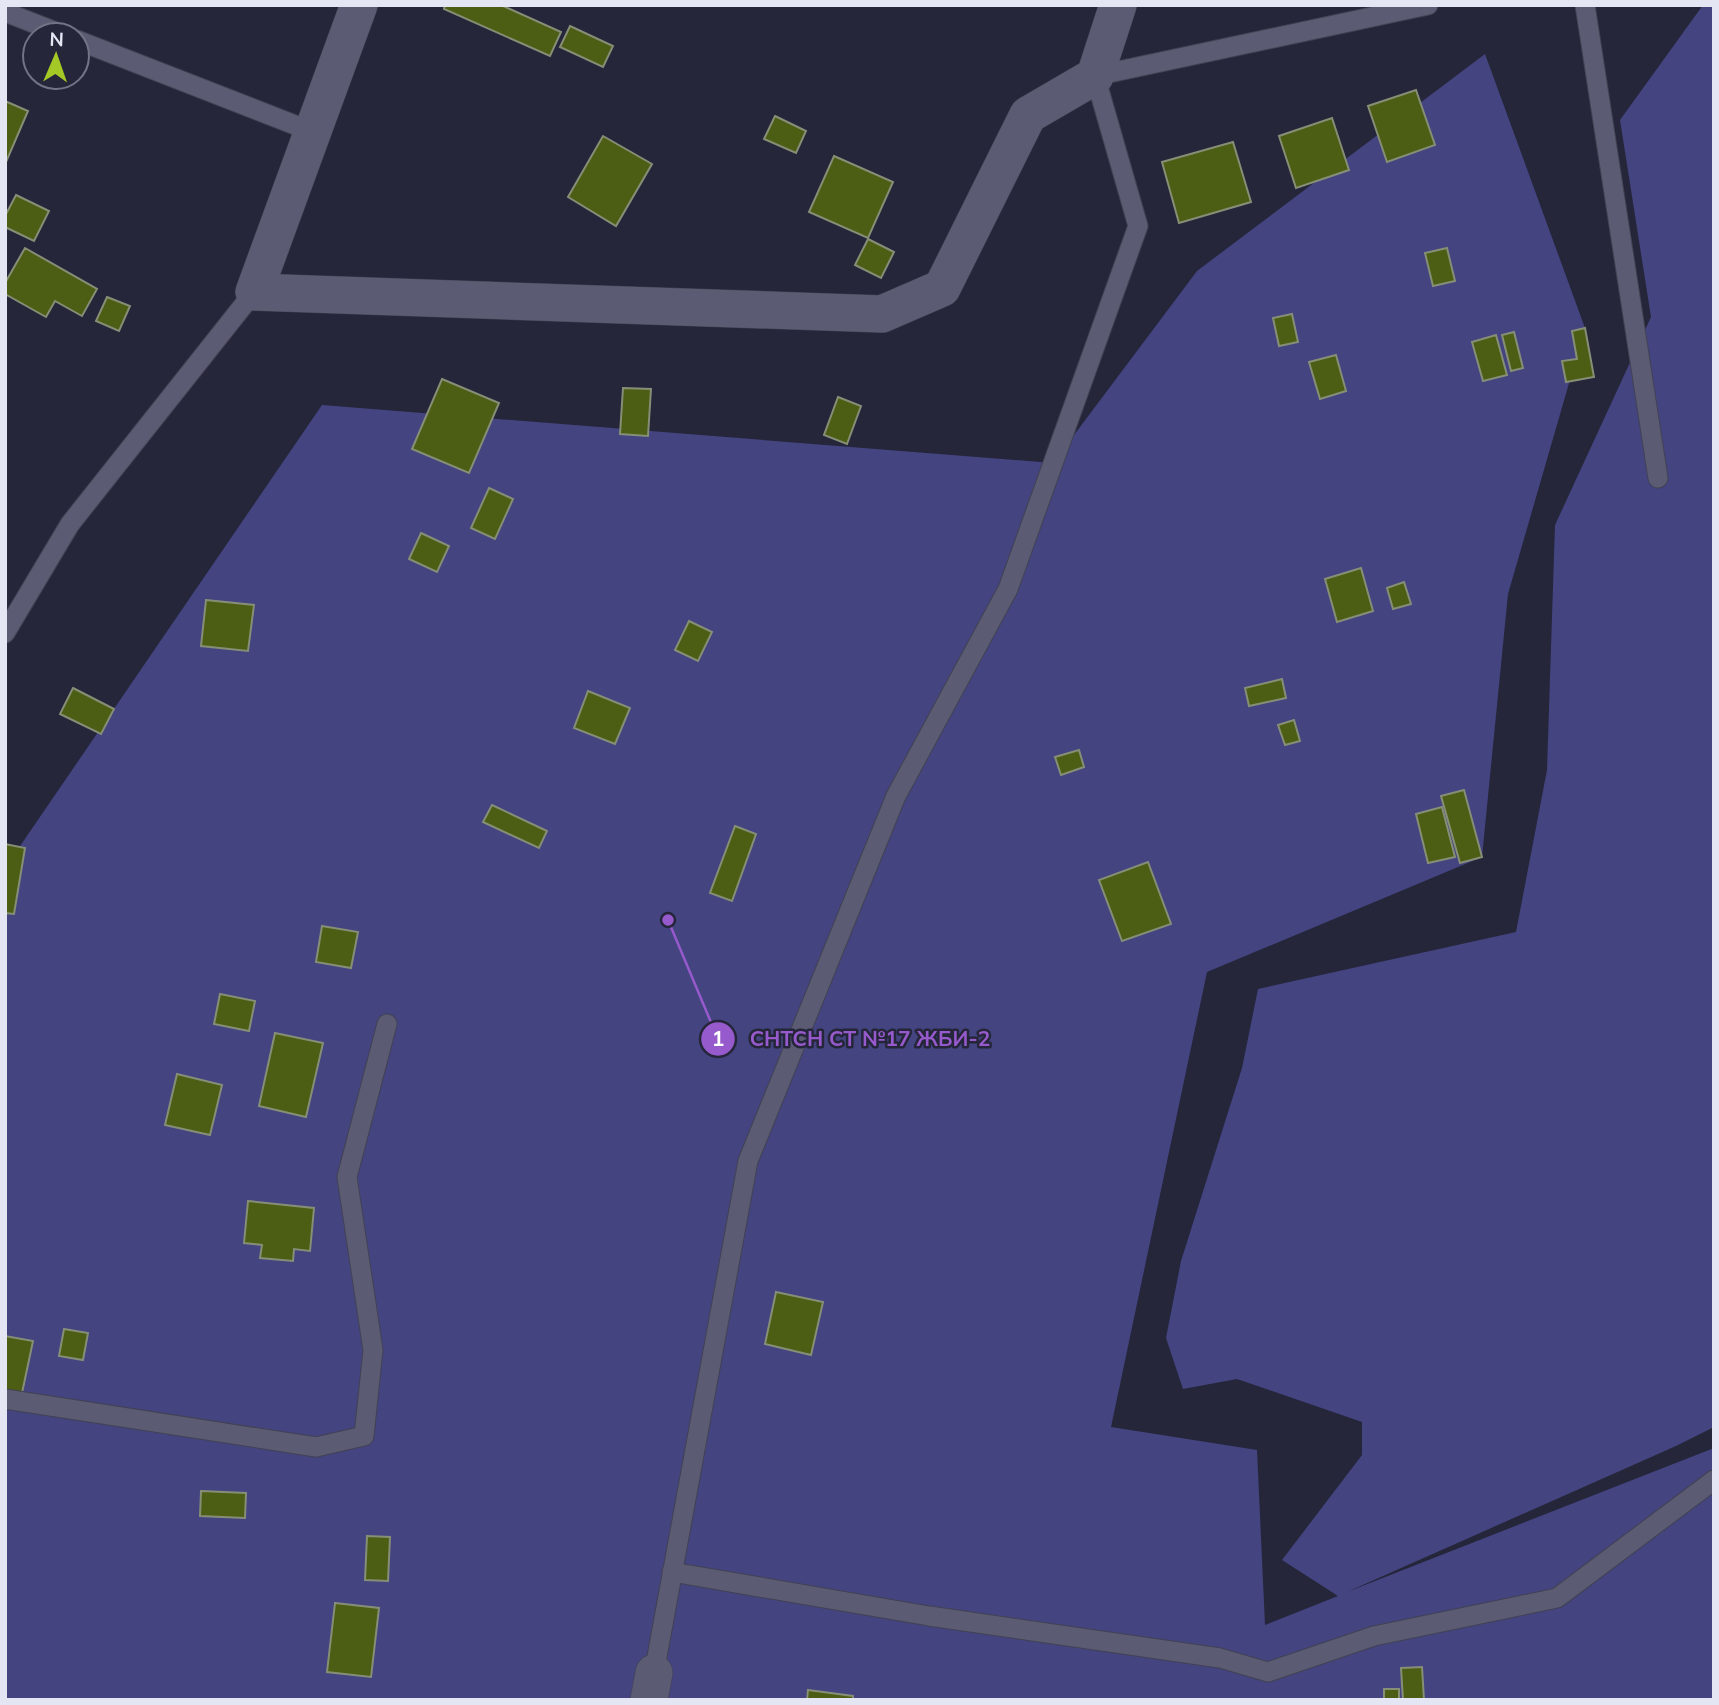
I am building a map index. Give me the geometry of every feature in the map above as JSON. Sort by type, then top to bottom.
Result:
[{"type":"street","points":[[359,5],[254,292],[882,314],[942,288],[1028,115],[1095,76],[1118,5]]},
{"type":"lane","points":[[651,1686],[748,1161],[896,796],[1008,589],[1138,226],[1095,76],[1428,5]]},
{"type":"lane","points":[[1585,5],[1658,478]]},
{"type":"lane","points":[[5,12],[28,21]]},
{"type":"lane","points":[[91,45],[313,132]]},
{"type":"lane","points":[[5,633],[69,524],[254,292]]},
{"type":"lane","points":[[5,1399],[316,1447],[363,1436],[373,1350],[347,1177],[387,1024]]},
{"type":"lane","points":[[672,1572],[929,1616],[1220,1658],[1269,1672],[1374,1636],[1556,1598],[1714,1480]]},
{"type":"shaded area","points":[[1703,5],[1714,5],[1714,1427],[1347,1592],[1714,1448],[1714,1700],[5,1700],[5,868],[322,405],[1053,463],[1197,271],[1485,54],[1585,328],[1508,594],[1482,857],[1207,972],[1111,1427],[1257,1450],[1265,1625],[1338,1596],[1282,1560],[1362,1455],[1362,1422],[1237,1379],[1183,1389],[1166,1338],[1181,1261],[1242,1068],[1258,989],[1516,932],[1547,770],[1555,525],[1651,317],[1620,120]]},
{"type":"building","points":[[445,5],[501,5],[561,32],[550,56],[444,9]]},
{"type":"building","points":[[570,26],[613,46],[603,67],[560,47]]},
{"type":"building","points":[[1416,90],[1435,145],[1387,162],[1368,106]]},
{"type":"building","points":[[5,101],[28,111],[6,162],[5,162]]},
{"type":"building","points":[[775,116],[806,131],[796,153],[764,139]]},
{"type":"building","points":[[1332,118],[1349,170],[1296,188],[1279,136]]},
{"type":"building","points":[[603,136],[652,164],[616,226],[568,197]]},
{"type":"building","points":[[1233,142],[1251,202],[1179,223],[1162,162]]},
{"type":"building","points":[[834,156],[893,182],[868,238],[809,212]]},
{"type":"building","points":[[16,195],[49,211],[34,241],[5,227],[5,216]]},
{"type":"building","points":[[868,239],[894,252],[881,278],[855,265]]},
{"type":"building","points":[[25,248],[97,289],[82,316],[55,301],[46,317],[5,294],[5,283]]},
{"type":"building","points":[[1447,248],[1455,281],[1433,286],[1425,253]]},
{"type":"building","points":[[107,297],[130,306],[119,331],[96,321]]},
{"type":"building","points":[[1292,314],[1298,342],[1279,346],[1273,318]]},
{"type":"building","points":[[1585,328],[1594,377],[1566,382],[1562,361],[1577,359],[1572,331]]},
{"type":"building","points":[[1514,332],[1523,368],[1511,371],[1502,335]]},
{"type":"building","points":[[1496,335],[1507,375],[1483,381],[1472,342]]},
{"type":"building","points":[[1336,355],[1346,391],[1320,399],[1309,362]]},
{"type":"building","points":[[442,379],[499,403],[469,473],[412,449]]},
{"type":"building","points":[[623,388],[651,389],[648,436],[620,434]]},
{"type":"building","points":[[838,397],[861,406],[847,444],[824,435]]},
{"type":"building","points":[[489,488],[513,499],[495,539],[471,528]]},
{"type":"building","points":[[421,533],[449,546],[437,572],[409,559]]},
{"type":"building","points":[[1361,568],[1373,611],[1337,622],[1325,579]]},
{"type":"building","points":[[1404,582],[1411,604],[1393,609],[1387,588]]},
{"type":"building","points":[[206,600],[254,605],[248,651],[201,646]]},
{"type":"building","points":[[689,621],[712,632],[698,661],[675,650]]},
{"type":"building","points":[[1282,679],[1286,698],[1249,706],[1245,688]]},
{"type":"building","points":[[73,688],[114,709],[101,734],[60,714]]},
{"type":"building","points":[[588,691],[630,708],[615,744],[574,728]]},
{"type":"building","points":[[1294,720],[1300,741],[1285,745],[1278,725]]},
{"type":"building","points":[[1079,750],[1084,767],[1061,775],[1055,757]]},
{"type":"building","points":[[1464,790],[1482,857],[1460,863],[1441,796]]},
{"type":"building","points":[[492,805],[547,831],[539,848],[483,822]]},
{"type":"building","points":[[1442,807],[1455,857],[1428,863],[1416,814]]},
{"type":"building","points":[[735,826],[756,834],[732,901],[710,893]]},
{"type":"building","points":[[5,844],[25,848],[14,914],[5,913]]},
{"type":"building","points":[[1148,862],[1171,924],[1122,941],[1099,880]]},
{"type":"building","points":[[322,926],[358,932],[351,968],[316,962]]},
{"type":"building","points":[[220,994],[255,1001],[249,1031],[214,1024]]},
{"type":"building","points":[[275,1033],[323,1043],[306,1117],[259,1106]]},
{"type":"building","points":[[177,1074],[222,1085],[210,1135],[165,1125]]},
{"type":"building","points":[[248,1201],[314,1208],[310,1251],[294,1249],[293,1261],[260,1258],[262,1245],[244,1243]]},
{"type":"building","points":[[776,1292],[823,1302],[811,1355],[765,1344]]},
{"type":"building","points":[[64,1329],[88,1333],[83,1360],[59,1356]]},
{"type":"building","points":[[5,1336],[33,1341],[22,1393],[5,1390]]},
{"type":"building","points":[[201,1491],[246,1493],[245,1518],[200,1516]]},
{"type":"building","points":[[367,1536],[390,1537],[388,1581],[365,1580]]},
{"type":"building","points":[[335,1603],[379,1608],[371,1677],[327,1672]]},
{"type":"building","points":[[1422,1667],[1424,1700],[1403,1700],[1401,1668]]},
{"type":"building","points":[[1384,1689],[1399,1689],[1399,1700],[1384,1700]]},
{"type":"building","points":[[808,1690],[853,1696],[853,1700],[807,1700]]},
{"type":"place","name":"СНТСН СТ №17 ЖБИ-2","points":[[668,920]]}]
